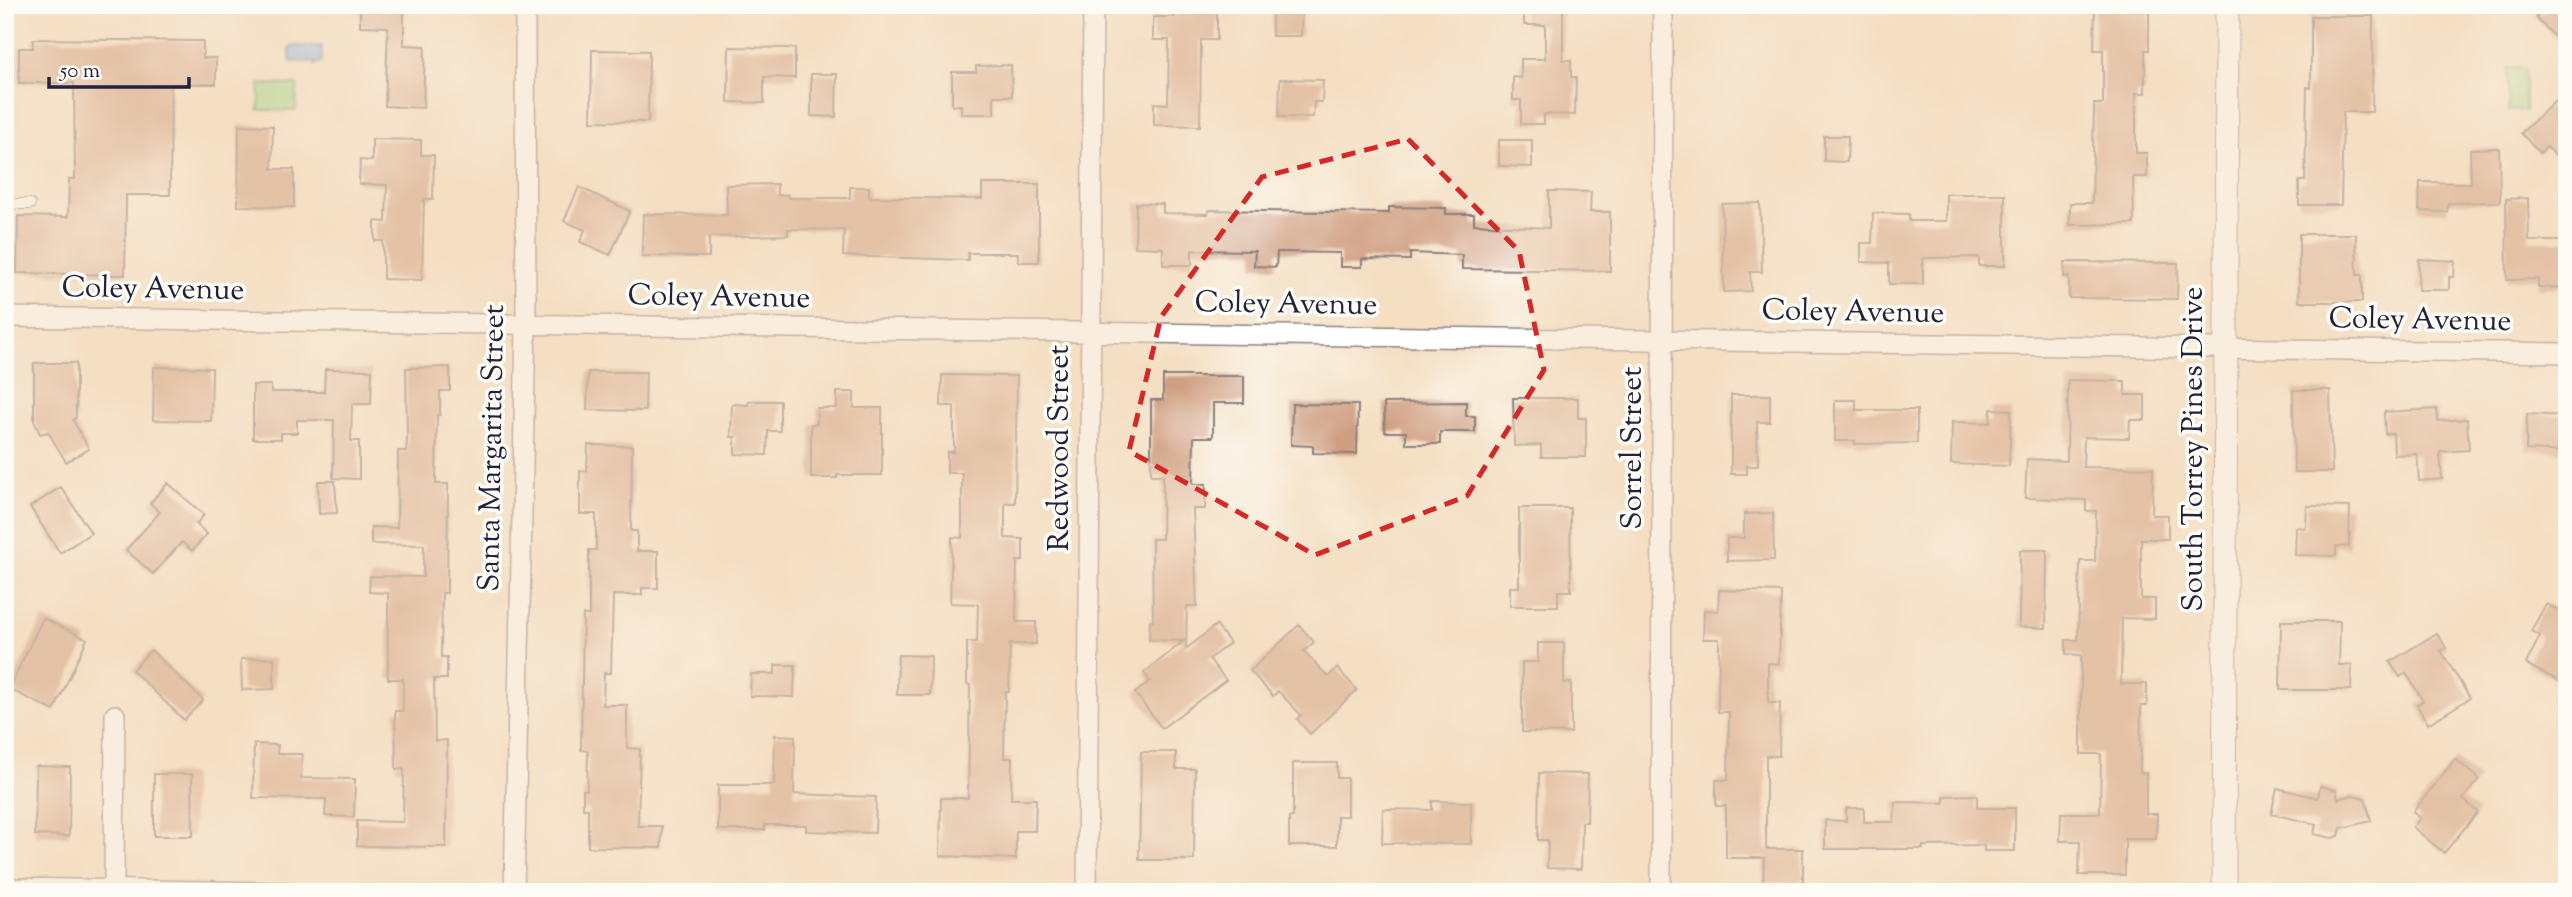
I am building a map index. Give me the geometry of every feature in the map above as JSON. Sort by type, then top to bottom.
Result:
[{"type":"street","name":"Santa Margarita Street","points":[[514,892],[526,325],[525,5]]},
{"type":"street","name":"Redwood Street","points":[[1087,892],[1093,5]]},
{"type":"street","name":"Sorrel Street","points":[[1661,892],[1663,5]]},
{"type":"street","name":"South Torrey Pines Drive","points":[[2224,892],[2227,5]]},
{"type":"street","name":"Coley Avenue","points":[[5,317],[2567,353]]},
{"type":"street","points":[[114,890],[115,715]]},
{"type":"street","points":[[5,888],[283,892]]},
{"type":"lane","points":[[5,204],[30,204]]},
{"type":"highlighted area","points":[[1408,139],[1519,251],[1544,370],[1467,496],[1315,555],[1129,451],[1161,317],[1262,177]]},
{"type":"green space","points":[[2508,68],[2525,68],[2525,111],[2508,111]]},
{"type":"green space","points":[[260,84],[297,85],[296,111],[259,110]]},
{"type":"water","points":[[292,46],[322,47],[322,61],[315,65],[315,62],[291,62],[289,49]]},
{"type":"building","points":[[360,5],[391,5],[391,9],[404,10],[404,45],[425,46],[423,108],[385,106],[388,27],[360,26]]},
{"type":"building","points":[[1175,5],[1217,5],[1217,40],[1201,40],[1200,126],[1154,125],[1154,103],[1168,104],[1169,40],[1153,40],[1153,17],[1175,17]]},
{"type":"building","points":[[1272,5],[1302,5],[1301,36],[1272,36]]},
{"type":"building","points":[[1524,5],[1563,5],[1563,60],[1571,60],[1571,77],[1576,77],[1575,115],[1544,114],[1544,124],[1521,124],[1521,100],[1513,100],[1513,77],[1521,78],[1521,59],[1545,59],[1545,25],[1524,25]]},
{"type":"building","points":[[2095,5],[2149,5],[2145,93],[2136,93],[2136,153],[2147,153],[2147,177],[2133,177],[2134,224],[2070,225],[2070,203],[2092,203],[2094,104],[2103,104],[2103,50],[2094,50]]},
{"type":"building","points":[[2549,5],[2567,5],[2567,49],[2536,18]]},
{"type":"building","points":[[2311,16],[2373,16],[2372,112],[2343,112],[2341,205],[2299,205],[2299,181],[2305,181],[2307,87],[2311,88]]},
{"type":"building","points":[[33,39],[203,41],[203,58],[216,58],[216,84],[171,84],[170,195],[126,195],[125,275],[17,273],[18,216],[68,217],[69,179],[75,179],[74,83],[19,83],[19,48],[33,48]]},
{"type":"building","points":[[729,47],[795,48],[795,78],[764,77],[764,103],[728,102]]},
{"type":"building","points":[[592,50],[649,51],[648,122],[591,121]]},
{"type":"building","points":[[1011,65],[1012,96],[994,96],[994,114],[961,114],[961,105],[952,106],[952,72],[976,72],[976,66]]},
{"type":"building","points":[[811,74],[837,74],[836,117],[811,116]]},
{"type":"building","points":[[1280,79],[1323,80],[1322,102],[1314,102],[1313,117],[1279,117]]},
{"type":"building","points":[[2567,90],[2567,168],[2547,147],[2540,153],[2521,133]]},
{"type":"building","points":[[239,125],[273,126],[272,169],[294,169],[294,207],[238,206]]},
{"type":"building","points":[[1824,136],[1848,136],[1847,162],[1824,161]]},
{"type":"building","points":[[372,139],[421,140],[421,155],[434,155],[433,199],[424,199],[422,280],[383,279],[383,241],[375,241],[375,221],[386,222],[387,185],[359,184],[360,160],[372,161]]},
{"type":"building","points":[[1499,140],[1532,140],[1532,167],[1499,166]]},
{"type":"building","points":[[2499,148],[2500,202],[2448,203],[2447,212],[2419,211],[2420,182],[2471,183],[2470,149]]},
{"type":"building","points":[[777,184],[777,195],[788,195],[788,198],[850,198],[850,187],[869,187],[869,197],[982,199],[982,184],[1039,184],[1039,262],[1018,262],[1018,253],[968,253],[968,260],[843,256],[844,230],[788,229],[788,235],[709,237],[709,257],[642,256],[643,214],[727,215],[726,185]]},
{"type":"building","points":[[579,187],[630,211],[610,255],[580,242],[585,230],[564,221]]},
{"type":"building","points":[[1549,191],[1591,192],[1590,212],[1610,212],[1610,271],[1462,269],[1462,255],[1410,253],[1410,260],[1362,259],[1362,267],[1340,267],[1340,253],[1277,252],[1276,267],[1254,266],[1255,251],[1192,250],[1192,265],[1163,265],[1163,248],[1135,247],[1136,203],[1163,204],[1163,213],[1208,214],[1209,210],[1389,213],[1389,207],[1446,208],[1446,214],[1474,214],[1474,224],[1549,228]]},
{"type":"building","points":[[1946,194],[2005,194],[2005,266],[1979,266],[1979,257],[1923,258],[1923,284],[1889,284],[1889,263],[1861,262],[1861,243],[1872,243],[1873,213],[1909,214],[1909,221],[1946,221]]},
{"type":"building","points":[[2528,198],[2529,241],[2567,241],[2567,287],[2538,288],[2538,279],[2507,280],[2506,199]]},
{"type":"building","points":[[1760,203],[1762,272],[1750,272],[1751,291],[1724,292],[1722,204]]},
{"type":"building","points":[[2299,234],[2356,234],[2357,275],[2362,275],[2362,302],[2299,302]]},
{"type":"building","points":[[2419,259],[2455,261],[2454,277],[2449,277],[2449,290],[2418,290]]},
{"type":"building","points":[[2065,262],[2178,263],[2177,299],[2069,298],[2069,277],[2064,277]]},
{"type":"building","points":[[34,363],[76,363],[76,417],[73,420],[89,449],[66,462],[48,432],[40,434],[34,421]]},
{"type":"building","points":[[154,367],[212,368],[211,421],[153,420]]},
{"type":"building","points":[[450,367],[450,391],[440,391],[440,415],[437,415],[436,484],[448,484],[447,593],[442,593],[441,657],[447,657],[447,679],[434,679],[435,741],[447,740],[446,847],[357,846],[357,821],[403,822],[404,769],[396,769],[395,711],[403,711],[403,679],[388,679],[388,593],[369,592],[370,576],[423,577],[424,545],[371,544],[371,527],[397,528],[398,451],[406,451],[407,440],[406,368]]},
{"type":"building","points":[[325,369],[372,370],[371,404],[352,404],[351,441],[359,441],[359,479],[333,478],[334,420],[297,420],[297,433],[281,433],[281,439],[253,439],[253,385],[271,385],[271,392],[324,392]]},
{"type":"building","points":[[588,372],[646,372],[645,411],[587,410]]},
{"type":"building","points":[[942,375],[1017,376],[1015,503],[1005,503],[1005,538],[1023,539],[1023,561],[1017,561],[1016,622],[1036,622],[1036,644],[1010,644],[1009,692],[1005,692],[1004,758],[1012,758],[1011,799],[1036,799],[1035,831],[1016,831],[1016,859],[940,856],[941,798],[968,798],[970,685],[967,684],[967,642],[977,642],[978,604],[950,603],[952,537],[962,538],[962,473],[947,473],[947,452],[954,452],[954,406],[941,406]]},
{"type":"building","points":[[1163,376],[1244,376],[1244,403],[1213,403],[1213,437],[1194,437],[1193,484],[1206,484],[1205,509],[1193,509],[1197,606],[1187,606],[1186,649],[1216,625],[1230,643],[1209,659],[1226,680],[1162,728],[1135,693],[1150,681],[1144,673],[1184,641],[1149,640],[1150,620],[1153,621],[1152,539],[1162,539],[1163,475],[1151,475],[1151,400],[1163,400]]},
{"type":"building","points":[[2068,380],[2125,381],[2125,395],[2145,395],[2145,420],[2130,420],[2129,438],[2084,437],[2083,467],[2153,468],[2152,515],[2168,515],[2168,539],[2141,539],[2141,599],[2155,599],[2155,619],[2122,618],[2121,684],[2147,684],[2147,706],[2141,706],[2140,773],[2146,773],[2146,814],[2157,814],[2156,839],[2125,839],[2125,875],[2079,875],[2080,841],[2060,841],[2061,813],[2100,813],[2101,754],[2081,754],[2081,655],[2066,654],[2066,640],[2078,640],[2080,561],[2095,561],[2096,511],[2086,511],[2086,500],[2025,498],[2027,459],[2067,461]]},
{"type":"building","points":[[2293,390],[2330,390],[2332,472],[2294,472]]},
{"type":"building","points":[[837,392],[854,392],[854,408],[882,408],[882,475],[811,478],[811,424],[817,424],[817,408],[837,408]]},
{"type":"building","points":[[1731,395],[1770,395],[1770,422],[1757,422],[1758,466],[1747,466],[1747,474],[1731,474]]},
{"type":"building","points":[[1513,398],[1578,398],[1578,418],[1586,418],[1586,457],[1541,457],[1541,445],[1514,446]]},
{"type":"building","points":[[1835,400],[1856,400],[1856,410],[1917,410],[1917,443],[1855,444],[1855,441],[1835,441]]},
{"type":"building","points":[[749,401],[780,401],[780,431],[768,431],[767,455],[735,454],[735,437],[731,437],[732,404],[748,405]]},
{"type":"building","points":[[1466,402],[1466,416],[1475,416],[1475,432],[1440,432],[1440,444],[1406,444],[1406,432],[1385,432],[1384,403]]},
{"type":"building","points":[[1292,404],[1358,405],[1357,454],[1313,453],[1313,446],[1291,445]]},
{"type":"building","points":[[1991,409],[2011,410],[2009,466],[1951,464],[1952,422],[1990,423]]},
{"type":"building","points":[[2437,409],[2438,421],[2467,419],[2469,450],[2440,452],[2442,479],[2419,481],[2417,454],[2394,455],[2393,433],[2385,434],[2384,412]]},
{"type":"building","points":[[2527,414],[2567,416],[2567,452],[2526,450]]},
{"type":"building","points":[[588,445],[632,446],[631,531],[637,531],[637,551],[658,551],[658,588],[642,588],[642,595],[613,595],[611,673],[604,673],[603,705],[627,705],[627,748],[640,749],[638,826],[662,826],[661,848],[588,847],[588,809],[583,809],[583,790],[587,790],[588,751],[581,750],[583,615],[589,615],[589,550],[596,550],[596,514],[580,514],[580,471],[587,471]]},
{"type":"building","points":[[318,481],[335,481],[337,513],[319,514]]},
{"type":"building","points":[[168,483],[204,515],[196,524],[207,534],[192,551],[182,542],[153,574],[126,550],[160,512],[150,503]]},
{"type":"building","points":[[61,487],[91,533],[60,553],[30,507]]},
{"type":"building","points":[[2307,506],[2350,507],[2349,547],[2336,546],[2336,556],[2295,555],[2296,527],[2306,528]]},
{"type":"building","points":[[1519,508],[1570,508],[1571,591],[1558,591],[1558,606],[1510,606],[1510,587],[1519,587]]},
{"type":"building","points":[[1773,513],[1774,560],[1727,561],[1727,538],[1744,538],[1744,514]]},
{"type":"building","points":[[2020,550],[2047,550],[2046,628],[2019,627]]},
{"type":"building","points":[[1719,590],[1781,592],[1779,664],[1768,663],[1768,703],[1780,703],[1779,756],[1766,756],[1766,849],[1803,849],[1803,883],[1763,883],[1764,858],[1726,858],[1726,806],[1716,806],[1716,780],[1728,780],[1729,712],[1718,712],[1719,639],[1703,639],[1704,610],[1718,611]]},
{"type":"building","points":[[2546,604],[2567,614],[2567,685],[2526,664],[2540,636],[2531,631]]},
{"type":"building","points":[[43,618],[87,639],[54,711],[9,689]]},
{"type":"building","points":[[2281,621],[2340,621],[2339,665],[2352,665],[2351,690],[2280,690]]},
{"type":"building","points":[[1299,625],[1314,642],[1304,651],[1328,677],[1337,668],[1357,690],[1310,734],[1297,719],[1301,715],[1278,691],[1273,696],[1250,671]]},
{"type":"building","points":[[2437,633],[2446,648],[2441,651],[2470,698],[2428,724],[2417,705],[2423,701],[2406,673],[2400,677],[2390,662]]},
{"type":"building","points":[[1538,643],[1564,643],[1564,683],[1571,683],[1571,733],[1522,732],[1522,662],[1538,662]]},
{"type":"building","points":[[151,650],[203,700],[184,720],[132,670]]},
{"type":"building","points":[[898,655],[931,656],[930,695],[897,695]]},
{"type":"building","points":[[274,658],[274,689],[242,690],[241,659]]},
{"type":"building","points":[[775,665],[795,665],[794,697],[750,696],[751,674],[775,674]]},
{"type":"building","points":[[775,735],[795,736],[794,794],[876,797],[875,833],[806,831],[806,825],[765,825],[765,830],[718,830],[718,785],[774,785]]},
{"type":"building","points":[[254,744],[278,745],[277,754],[302,754],[301,778],[355,779],[354,817],[325,816],[326,799],[253,798]]},
{"type":"building","points":[[1141,752],[1176,752],[1176,769],[1195,769],[1194,860],[1139,860]]},
{"type":"building","points":[[2455,759],[2479,779],[2463,799],[2478,812],[2444,853],[2413,827],[2420,818],[2413,812]]},
{"type":"building","points":[[1293,763],[1337,763],[1337,778],[1347,778],[1347,816],[1337,816],[1337,846],[1289,846],[1289,817],[1293,817]]},
{"type":"building","points":[[36,766],[70,767],[69,836],[35,835]]},
{"type":"building","points":[[1539,773],[1588,774],[1587,822],[1582,822],[1581,869],[1547,868],[1548,840],[1538,840]]},
{"type":"building","points":[[154,774],[192,774],[193,836],[154,836]]},
{"type":"building","points":[[2320,786],[2336,790],[2338,799],[2353,795],[2365,798],[2371,821],[2341,828],[2339,836],[2332,838],[2314,834],[2316,824],[2271,814],[2277,788],[2318,798]]},
{"type":"building","points":[[1977,795],[1977,808],[2015,808],[2015,851],[1984,851],[1984,845],[1923,846],[1923,849],[1825,849],[1825,820],[1846,821],[1846,808],[1864,808],[1864,822],[1894,822],[1895,802],[1944,803],[1944,796]]},
{"type":"building","points":[[1432,801],[1471,802],[1471,844],[1382,843],[1383,809],[1432,810]]}]
